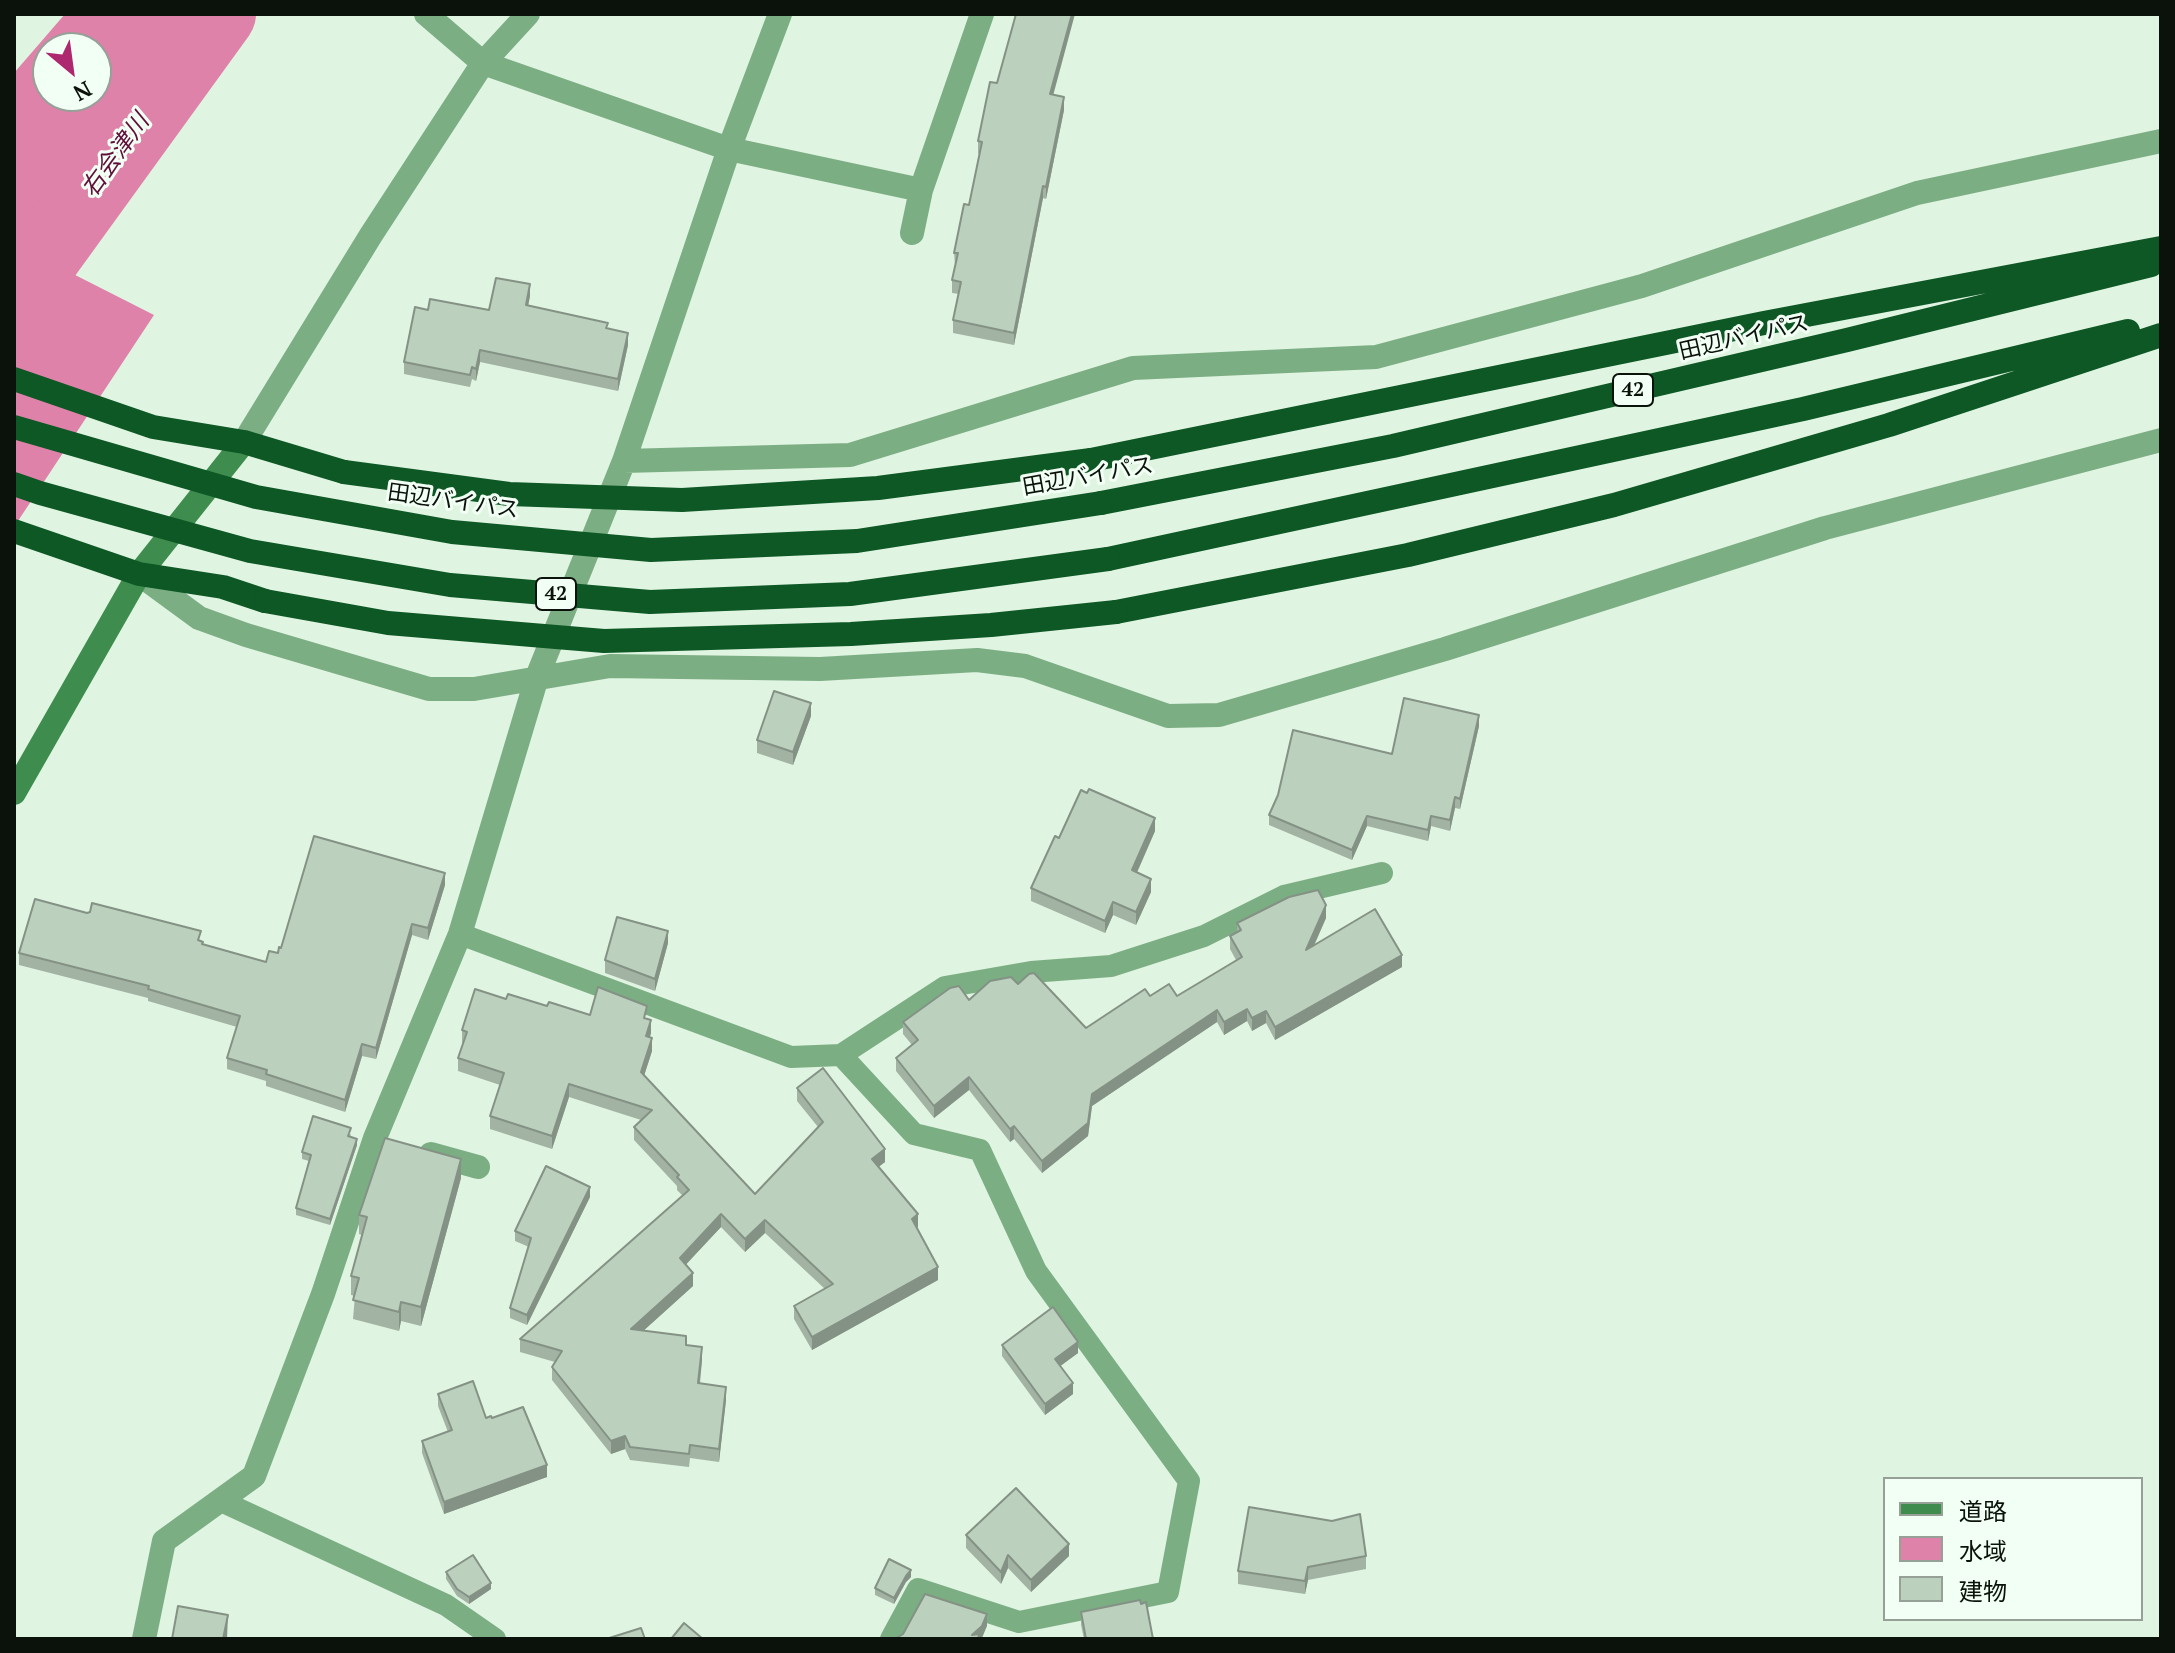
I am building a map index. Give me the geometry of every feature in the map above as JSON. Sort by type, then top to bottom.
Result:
[{"type":"highway","points":[[14,379],[153,427],[244,442],[344,472],[509,494],[682,500],[878,488],[1091,460],[1764,323],[2161,248]]},
{"type":"highway","name":"田辺バイパス","points":[[14,427],[256,497],[452,532],[651,550],[857,541],[1101,503],[1393,446],[1832,344],[2161,262]]},
{"type":"highway","name":"42","points":[[14,484],[250,551],[450,585],[650,602],[850,594],[1108,559],[1803,409],[2161,323]]},
{"type":"highway","points":[[14,531],[139,574],[223,587],[265,601],[388,623],[604,641],[851,634],[991,625],[1116,612],[1408,555],[1614,505],[1889,425],[2161,335]]},
{"type":"street","points":[[426,14],[483,63],[729,149],[921,190]]},
{"type":"street","points":[[14,793],[139,574],[244,442],[371,235],[483,63],[528,14]]},
{"type":"street","points":[[144,1639],[164,1541],[254,1476],[323,1294],[375,1138],[460,934],[537,677],[624,461],[729,149],[780,14]]},
{"type":"street","points":[[912,233],[921,190],[982,14]]},
{"type":"street","points":[[624,461],[850,455],[1133,368],[1376,357],[1642,286],[1917,193],[2161,141]]},
{"type":"street","points":[[139,574],[199,618],[429,689],[474,689],[610,666],[820,669],[977,660],[1025,666],[1168,716],[1219,715],[1445,649],[1825,528],[2161,440]]},
{"type":"street","points":[[375,1138],[478,1167]]},
{"type":"lane","points":[[460,934],[791,1057],[841,1055],[945,987],[1031,972],[1111,966],[1204,936],[1284,896],[1382,873]]},
{"type":"lane","points":[[841,1055],[914,1134],[980,1150],[1036,1271],[1189,1481],[1168,1592],[1019,1622],[918,1589],[891,1639]]},
{"type":"lane","points":[[221,1501],[446,1605],[495,1639]]},
{"type":"lane","points":[[446,1605],[481,1639]]},
{"type":"water","points":[[65,14],[222,14],[14,235],[14,73],[32,52],[32,112],[112,112],[112,32],[49,32]]},
{"type":"water","points":[[14,244],[154,315],[14,527]]},
{"type":"building","points":[[1016,14],[1072,14],[1050,94],[1064,97],[1014,333],[953,320],[961,282],[952,280],[964,204],[969,205],[982,142],[978,141],[990,82],[997,83]]},
{"type":"building","points":[[496,278],[530,284],[526,305],[608,323],[606,328],[628,333],[618,379],[480,350],[476,369],[472,367],[470,375],[404,362],[415,307],[428,310],[430,299],[489,310]]},
{"type":"building","points":[[774,691],[811,703],[793,752],[757,740]]},
{"type":"building","points":[[1404,698],[1479,715],[1460,799],[1455,797],[1450,820],[1431,816],[1428,830],[1367,816],[1352,850],[1269,815],[1278,795],[1293,730],[1392,754]]},
{"type":"building","points":[[1089,789],[1155,818],[1132,870],[1151,879],[1136,912],[1113,902],[1105,921],[1031,888],[1081,790],[1087,793]]},
{"type":"building","points":[[314,836],[445,873],[428,928],[412,924],[376,1048],[362,1044],[345,1100],[227,1058],[240,1016],[148,989],[149,986],[19,953],[35,899],[87,913],[92,903],[201,931],[198,940],[202,944],[266,962],[269,951],[278,953],[281,948]]},
{"type":"building","points":[[1318,890],[1326,905],[1306,950],[1375,909],[1402,955],[1275,1027],[1266,1011],[1252,1018],[1247,1009],[1224,1022],[1217,1010],[1092,1094],[1088,1123],[1042,1161],[1014,1126],[1010,1129],[969,1077],[934,1106],[896,1058],[918,1040],[903,1022],[950,988],[959,986],[969,1000],[990,981],[1011,977],[1018,984],[1034,973],[1086,1028],[1145,989],[1150,996],[1169,984],[1177,996],[1242,957],[1230,936],[1241,930],[1237,923],[1289,897]]},
{"type":"building","points":[[617,917],[668,931],[655,979],[605,960]]},
{"type":"building","points":[[598,987],[647,1006],[644,1018],[651,1020],[646,1036],[652,1038],[641,1072],[755,1194],[823,1122],[797,1088],[823,1068],[885,1149],[872,1159],[918,1214],[912,1219],[938,1267],[812,1337],[794,1306],[833,1284],[765,1220],[745,1239],[721,1214],[680,1258],[693,1273],[631,1329],[686,1336],[686,1345],[702,1347],[698,1383],[726,1387],[719,1449],[690,1445],[689,1454],[630,1447],[625,1436],[611,1441],[552,1367],[562,1351],[520,1339],[689,1190],[634,1127],[652,1110],[569,1084],[552,1136],[490,1116],[504,1073],[458,1058],[467,1032],[462,1030],[475,989],[506,999],[508,994],[547,1006],[549,1002],[590,1015]]},
{"type":"building","points":[[313,1116],[351,1128],[348,1136],[357,1139],[330,1219],[296,1208],[311,1155],[302,1152]]},
{"type":"building","points":[[385,1138],[461,1159],[421,1307],[401,1302],[399,1312],[353,1300],[359,1278],[351,1276],[367,1217],[359,1215]]},
{"type":"building","points":[[546,1166],[590,1187],[527,1315],[510,1308],[531,1238],[515,1231]]},
{"type":"building","points":[[1053,1307],[1078,1342],[1055,1359],[1073,1383],[1045,1404],[1002,1345]]},
{"type":"building","points":[[473,1381],[486,1418],[523,1407],[547,1465],[444,1502],[422,1441],[452,1430],[438,1394]]},
{"type":"building","points":[[1016,1488],[1069,1544],[1031,1580],[1008,1555],[1001,1572],[966,1535]]},
{"type":"building","points":[[1249,1507],[1332,1521],[1360,1514],[1366,1556],[1308,1567],[1305,1581],[1238,1571]]},
{"type":"building","points":[[473,1555],[491,1583],[469,1597],[457,1589],[446,1572]]},
{"type":"building","points":[[889,1559],[911,1570],[894,1598],[875,1588]]},
{"type":"building","points":[[925,1594],[987,1614],[982,1626],[972,1635],[979,1634],[978,1639],[895,1639],[903,1634]]},
{"type":"building","points":[[1140,1600],[1141,1604],[1146,1602],[1153,1639],[1086,1639],[1081,1612]]},
{"type":"building","points":[[178,1606],[228,1615],[223,1639],[172,1639]]},
{"type":"building","points":[[684,1623],[703,1639],[671,1639]]},
{"type":"building","points":[[641,1628],[645,1639],[606,1639]]},
{"type":"waterway","name":"右会津川","points":[[14,297],[219,14]]}]
